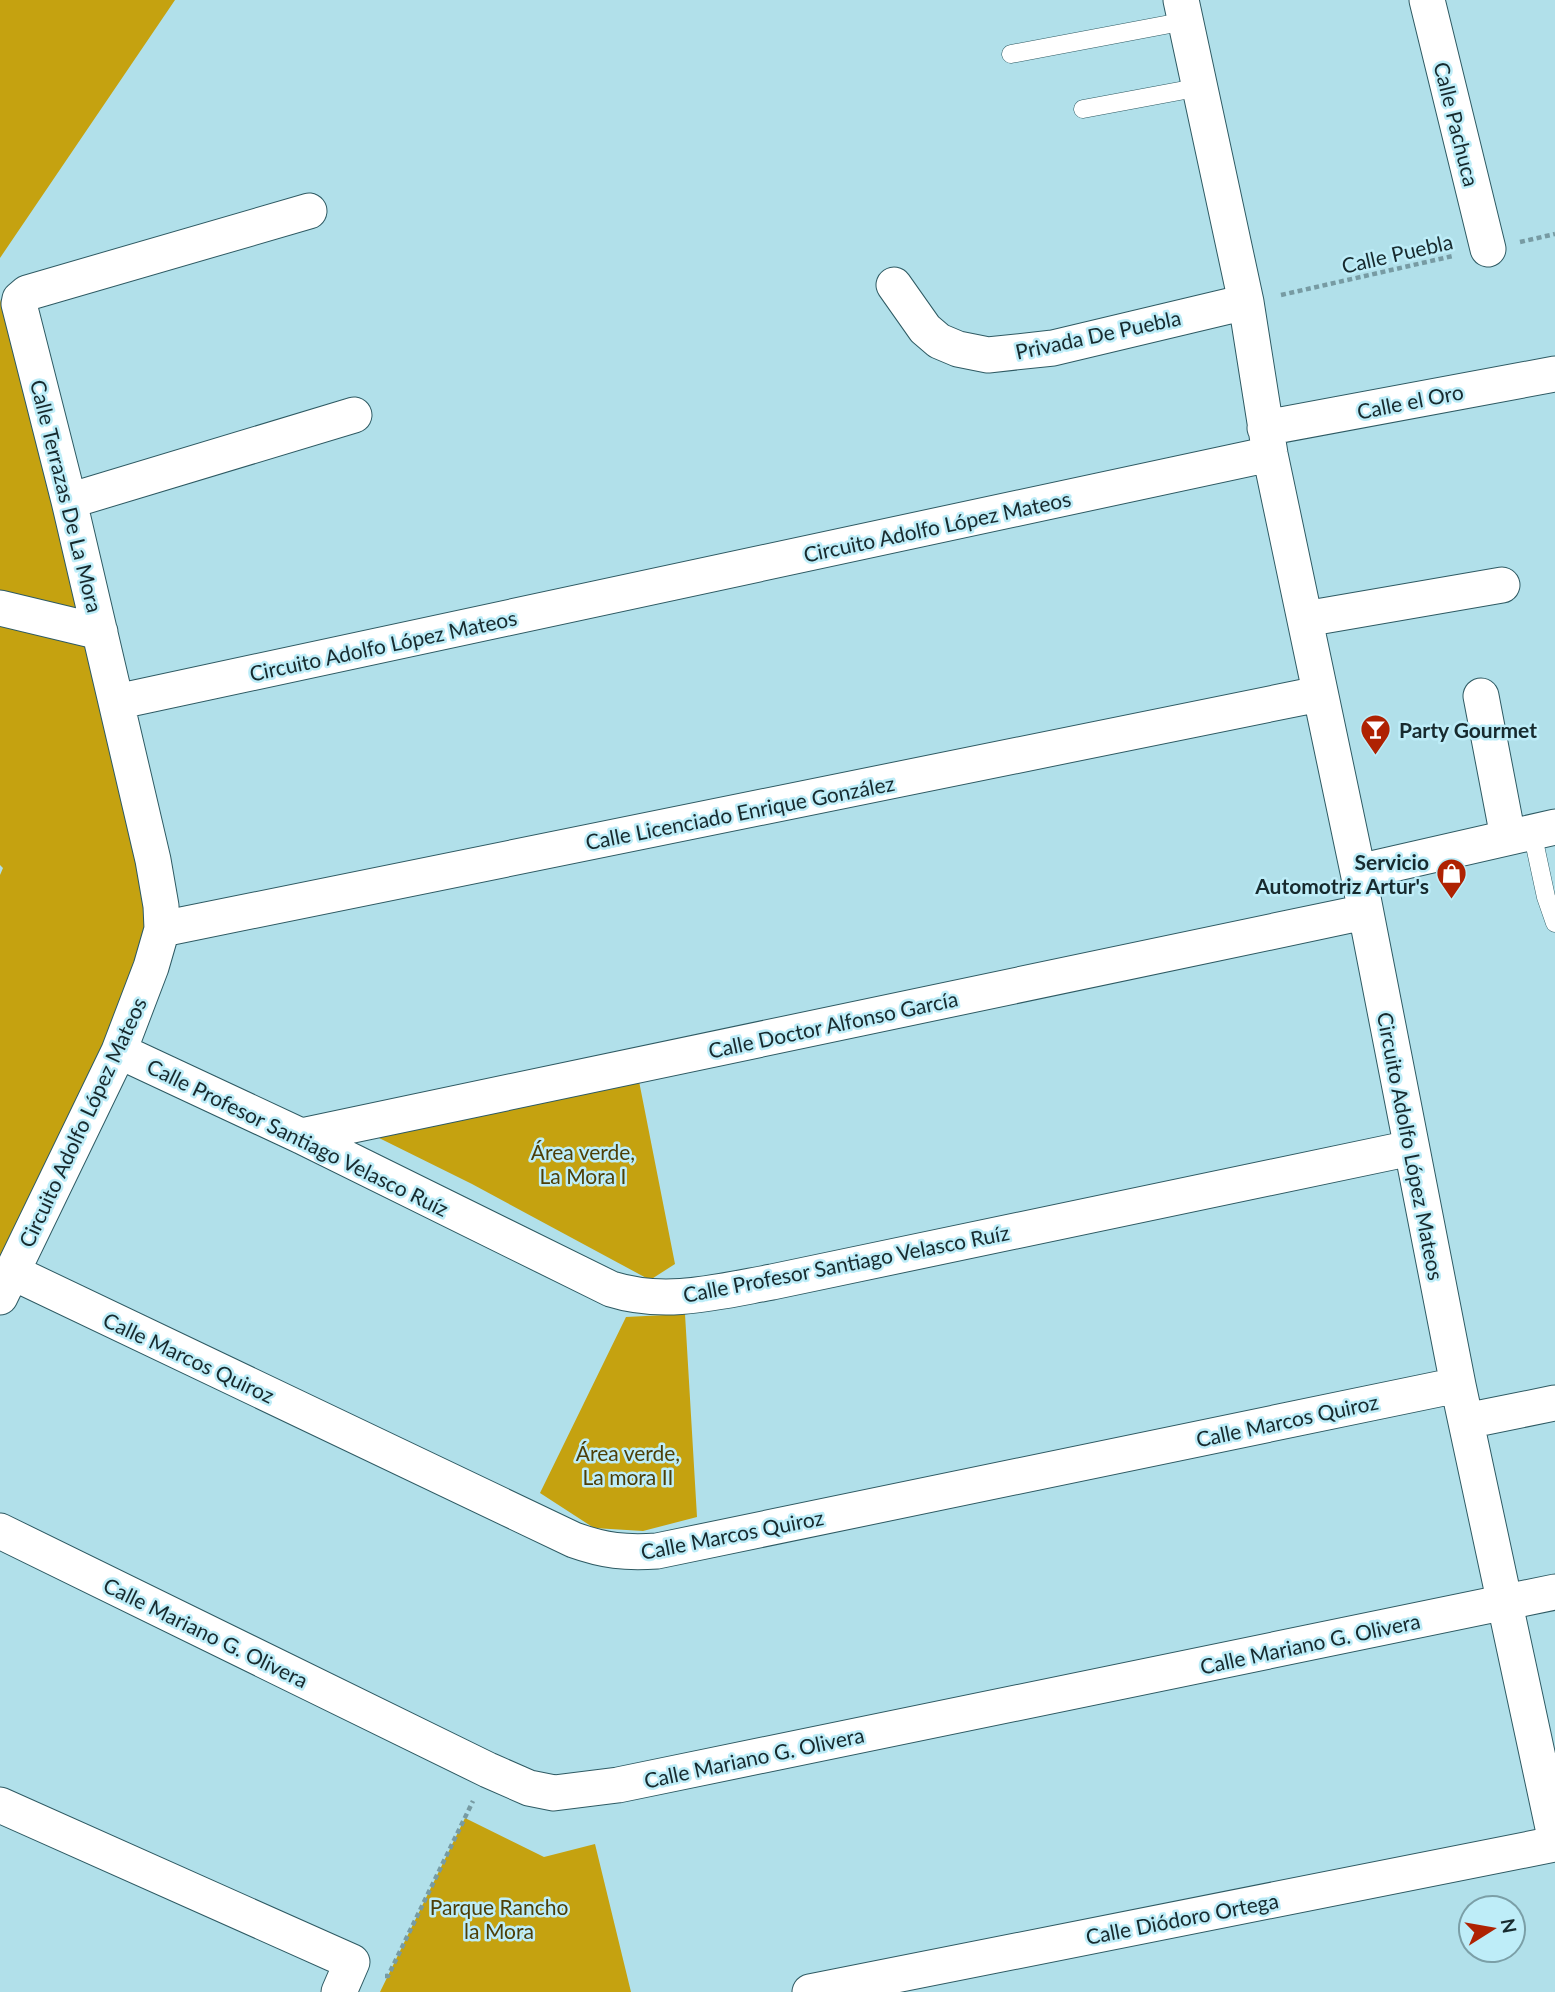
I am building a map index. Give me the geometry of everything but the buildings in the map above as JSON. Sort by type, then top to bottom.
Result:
[{"type":"street","name":"Calle Pachuca","points":[[1427,0],[1488,248]]},
{"type":"street","name":"Circuito Adolfo López Mateos","points":[[1183,11],[1245,302],[1267,441],[1365,912],[1458,1385],[1555,1837]]},
{"type":"street","name":"Calle Terrazas De La Mora","points":[[116,702],[19,304],[20,299],[27,293],[309,211]]},
{"type":"street","name":"Privada De Puebla","points":[[894,285],[925,329],[939,341],[958,349],[988,355],[1054,348],[1245,302]]},
{"type":"street","name":"Calle el Oro","points":[[1267,441],[1555,374]]},
{"type":"street","points":[[69,501],[354,415]]},
{"type":"street","name":"Circuito Adolfo López Mateos","points":[[6,1285],[119,1051],[151,967],[162,929],[155,872],[116,702],[1267,441]]},
{"type":"street","points":[[1305,620],[1502,584]]},
{"type":"street","points":[[0,608],[100,632]]},
{"type":"street","name":"Calle Licenciado Enrique González","points":[[162,929],[1319,694]]},
{"type":"street","points":[[1357,873],[1532,832],[1481,695]]},
{"type":"street","name":"Calle Doctor Alfonso García","points":[[301,1136],[1365,912]]},
{"type":"street","name":"Calle Profesor Santiago Velasco Ruíz","points":[[119,1051],[301,1136],[611,1289],[635,1296],[700,1295],[772,1282],[1411,1148]]},
{"type":"street","name":"Calle Marcos Quiroz","points":[[6,1285],[574,1540],[601,1550],[627,1553],[657,1551],[1458,1385]]},
{"type":"street","points":[[1466,1421],[1555,1403]]},
{"type":"street","name":"Calle Mariano G. Olivera","points":[[0,1531],[488,1770],[529,1788],[554,1793],[618,1786],[1555,1592]]},
{"type":"street","points":[[0,1805],[346,1977]]},
{"type":"street","name":"Calle Diódoro Ortega","points":[[810,1992],[1555,1844]]},
{"type":"lane","points":[[1011,54],[1183,11]]},
{"type":"lane","points":[[1083,109],[1201,87]]},
{"type":"lane","points":[[1532,832],[1546,897],[1555,923]]},
{"type":"path","name":"Calle Puebla","points":[[1245,302],[1555,234]]},
{"type":"path","points":[[346,1977],[388,1976],[488,1770]]},
{"type":"green space","points":[[0,0],[175,0],[0,258]]},
{"type":"green space","points":[[0,299],[159,909],[114,1034],[8,1251],[0,1255],[0,875],[3,868],[0,865]]},
{"type":"green space","name":"Área verde, La Mora I","points":[[638,1076],[675,1264],[650,1280],[472,1184],[377,1137]]},
{"type":"green space","name":"Área verde, La mora II","points":[[685,1314],[697,1517],[643,1531],[594,1528],[540,1493],[626,1317]]},
{"type":"green space","name":"Parque Rancho la Mora","points":[[465,1818],[544,1857],[595,1844],[631,1992],[380,1992]]},
{"type":"place","name":"Party Gourmet","points":[[1376,756]]},
{"type":"place","name":"Servicio Automotriz Artur's","points":[[1452,900]]}]
